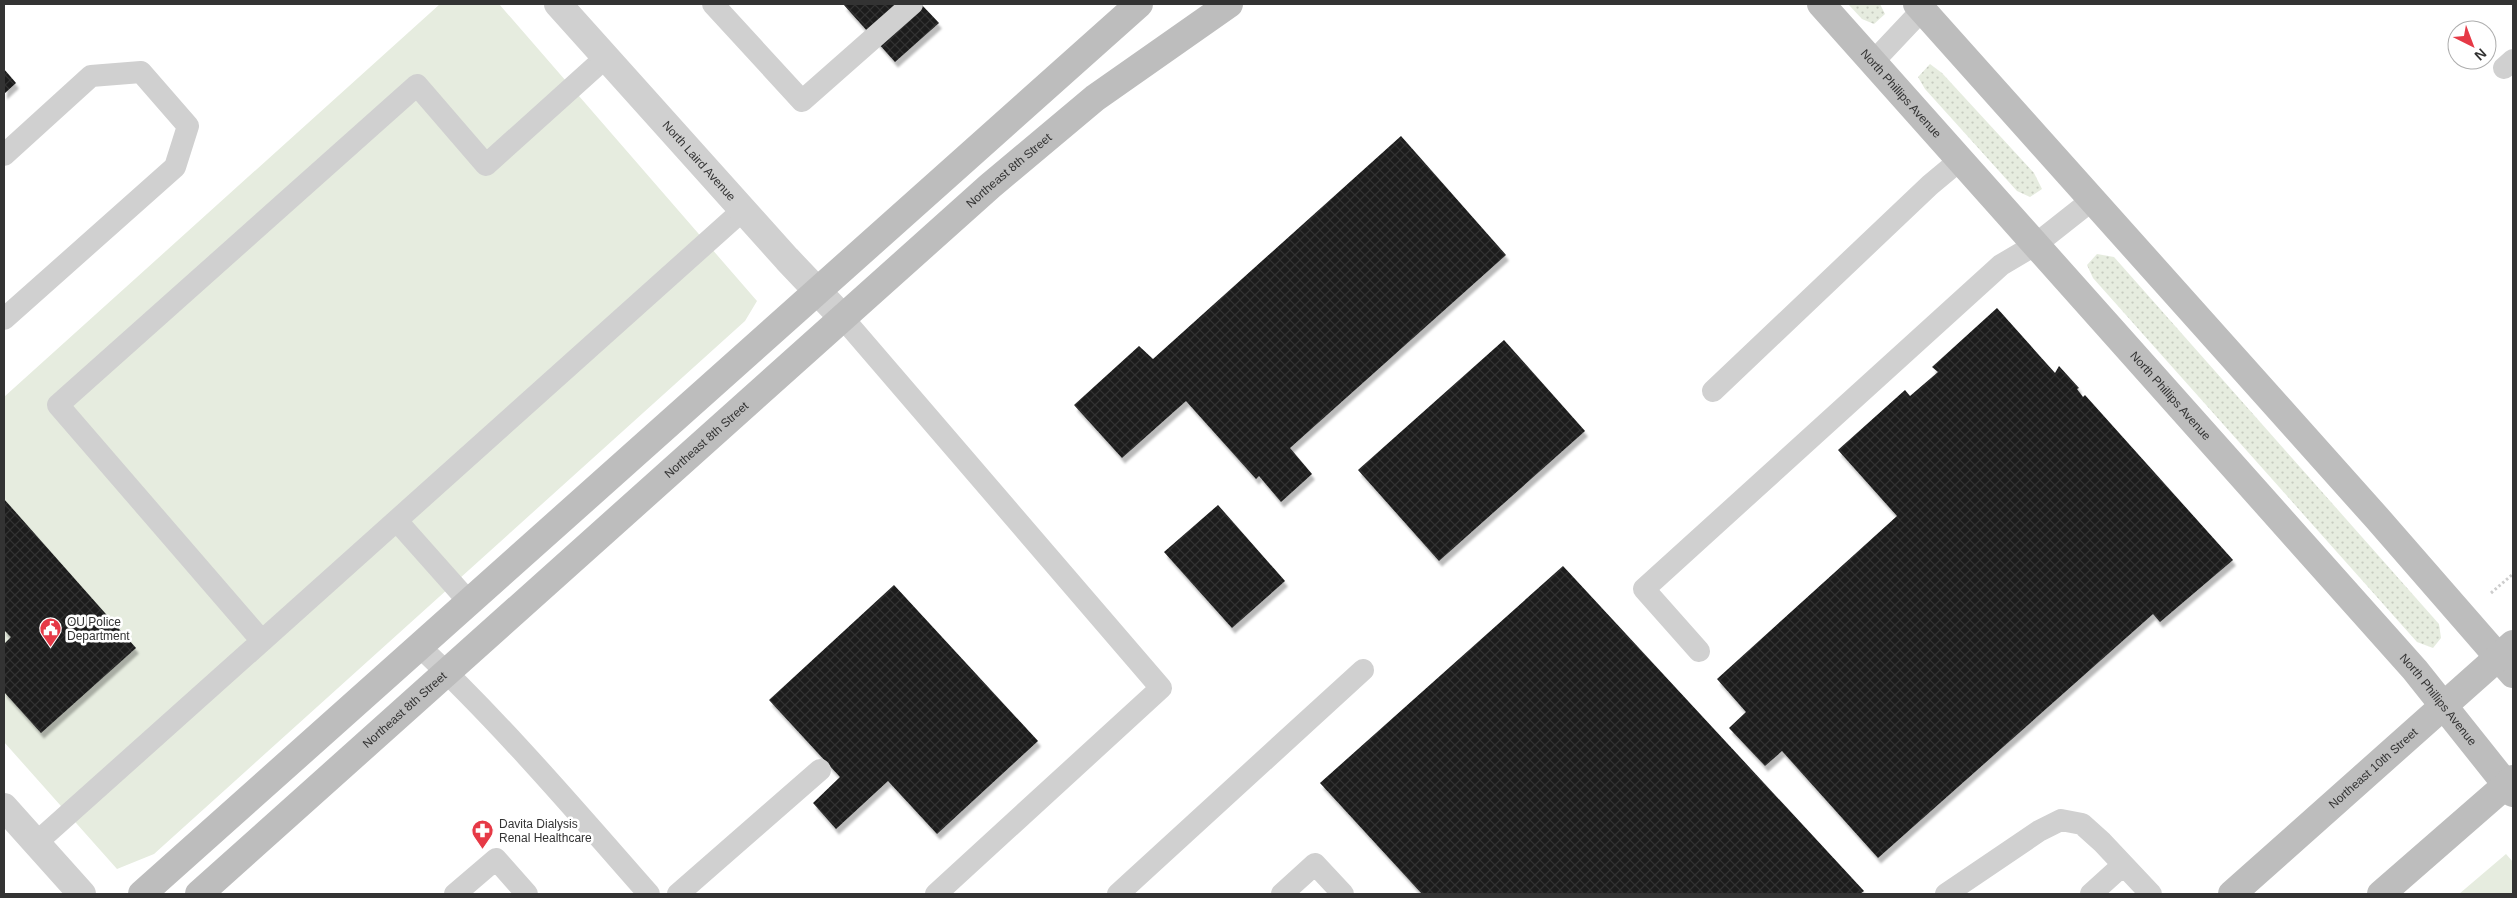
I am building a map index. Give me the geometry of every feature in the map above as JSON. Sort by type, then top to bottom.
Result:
[{"type":"main road","points":[[142,894],[816,290],[1139,4]]},
{"type":"main road","name":"Northeast 8th Street","points":[[199,894],[990,186],[1095,98],[1228,4]]},
{"type":"main road","name":"North Phillips Avenue","points":[[1821,4],[2408,662],[2511,786]]},
{"type":"main road","points":[[1920,7],[2092,200],[2509,658]]},
{"type":"main road","name":"Northeast 10th Street","points":[[2232,894],[2444,706],[2509,658]]},
{"type":"main road","points":[[2381,894],[2511,786]]},
{"type":"street","name":"North Laird Avenue","points":[[558,4],[842,317]]},
{"type":"street","points":[[4,807],[82,894]]},
{"type":"lane","points":[[713,4],[802,101],[912,4]]},
{"type":"lane","points":[[1873,62],[1920,7]]},
{"type":"lane","points":[[262,641],[58,405],[416,85],[486,165],[606,57]]},
{"type":"lane","points":[[4,155],[90,76],[140,72],[188,126],[175,168],[4,319]]},
{"type":"lane","points":[[1712,391],[1923,192],[1960,160]]},
{"type":"lane","points":[[1699,651],[1644,589],[2001,265],[2035,245],[2092,200]]},
{"type":"lane","points":[[36,843],[743,210]]},
{"type":"lane","points":[[842,317],[1161,688],[936,894]]},
{"type":"lane","points":[[397,521],[469,602]]},
{"type":"lane","points":[[420,646],[447,672],[580,816],[649,894]]},
{"type":"lane","points":[[1118,894],[1363,670]]},
{"type":"lane","points":[[678,894],[820,770]]},
{"type":"lane","points":[[1946,894],[2039,831],[2061,820],[2082,824],[2151,894]]},
{"type":"lane","points":[[456,894],[496,859],[527,894]]},
{"type":"lane","points":[[1282,894],[1315,864],[1343,894]]},
{"type":"lane","points":[[2091,894],[2124,865]]},
{"type":"path","points":[[2491,593],[2513,574]]},
{"type":"shaded area","points":[[440,4],[499,4],[757,301],[745,321],[154,854],[117,869],[4,742],[4,397]]},
{"type":"shaded area","points":[[1848,4],[1880,4],[1885,14],[1874,24],[1862,19]]},
{"type":"shaded area","points":[[1930,64],[1942,73],[2034,173],[2042,189],[2030,197],[2017,191],[1925,89],[1918,77]]},
{"type":"shaded area","points":[[2097,254],[2114,257],[2439,624],[2441,638],[2433,648],[2417,642],[2093,278],[2087,265]]},
{"type":"shaded area","points":[[2506,854],[2513,862],[2513,894],[2459,894]]},
{"type":"building","points":[[843,4],[921,4],[939,23],[895,62]]},
{"type":"building","points":[[4,69],[16,83],[4,94]]},
{"type":"building","points":[[1401,136],[1506,255],[1290,448],[1312,474],[1281,502],[1259,476],[1256,479],[1186,401],[1122,458],[1074,405],[1139,346],[1153,359]]},
{"type":"building","points":[[1997,308],[2055,373],[2059,366],[2079,388],[2077,389],[2083,397],[2085,395],[2233,560],[2160,622],[2153,614],[1878,858],[1782,751],[1765,766],[1729,728],[1746,712],[1717,679],[1897,516],[1838,450],[1905,390],[1910,396],[1938,372],[1932,367]]},
{"type":"building","points":[[1504,340],[1585,431],[1439,561],[1358,470]]},
{"type":"building","points":[[4,499],[136,648],[41,733],[4,692],[4,644],[11,637],[4,630]]},
{"type":"building","points":[[1218,505],[1285,581],[1232,628],[1164,552]]},
{"type":"building","points":[[1563,566],[1864,891],[1860,894],[1422,894],[1320,783]]},
{"type":"building","points":[[894,585],[1038,741],[937,834],[888,781],[836,829],[813,803],[840,777],[769,700]]},
{"type":"place","name":"OU Police Department","points":[[51,648]]},
{"type":"place","name":"Davita Dialysis Renal Healthcare","points":[[483,850]]}]
